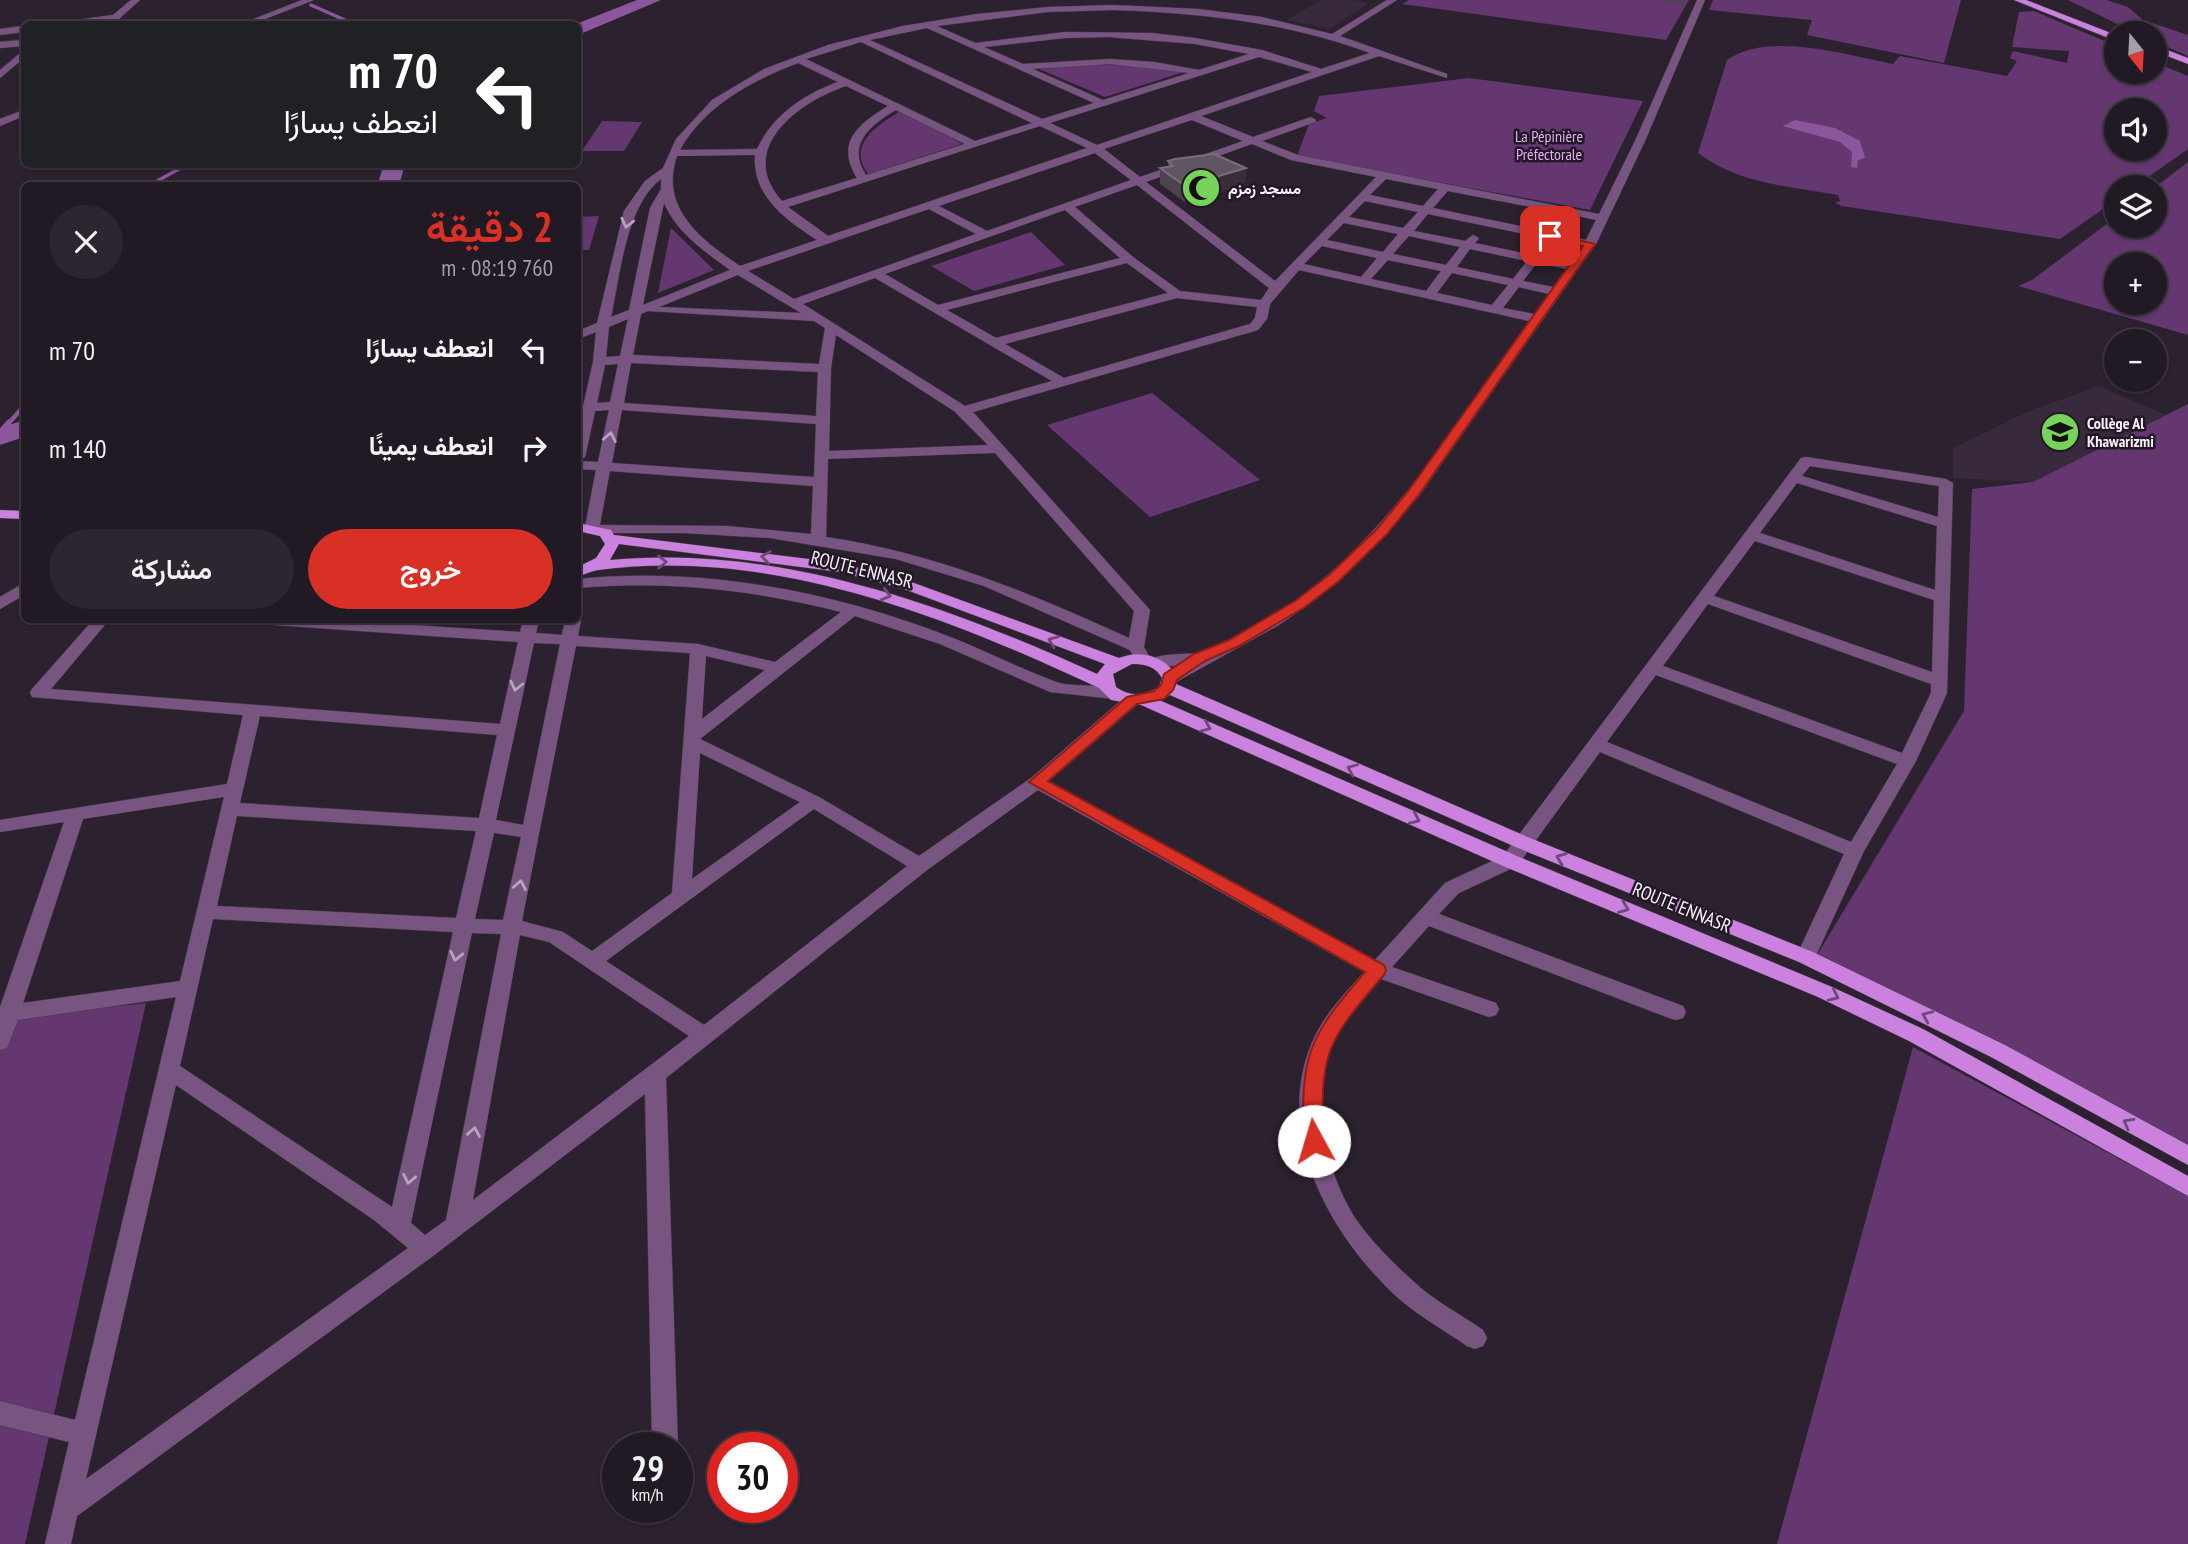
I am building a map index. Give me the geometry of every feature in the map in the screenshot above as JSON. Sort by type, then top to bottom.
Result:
[{"type":"main road","points":[[2018,0],[2104,32]]},
{"type":"main road","points":[[2032,0],[2089,22]]},
{"type":"main road","points":[[2052,1],[2104,30]]},
{"type":"main road","points":[[2167,56],[2188,64]]},
{"type":"main road","points":[[0,514],[21,515]]},
{"type":"main road","points":[[582,579],[608,556],[611,539],[589,528]]},
{"type":"main road","name":"ROUTE ENNASR","points":[[611,539],[841,568],[909,586],[1118,663]]},
{"type":"main road","name":"ROUTE ENNASR","points":[[582,579],[662,561],[743,568],[831,581],[896,598],[1055,660],[1124,695],[1510,861],[1762,964],[1880,1017],[2188,1186]]},
{"type":"main road","points":[[1144,656],[1169,682],[1159,695],[1124,695],[1107,670],[1118,663],[1144,656]]},
{"type":"main road","name":"ROUTE ENNASR","points":[[1169,682],[1220,712],[1524,843],[1806,957],[1998,1051],[2188,1156]]},
{"type":"street","points":[[86,21],[116,18],[136,0]]},
{"type":"street","points":[[252,21],[294,3],[310,0]]},
{"type":"street","points":[[1333,37],[1393,0]]},
{"type":"street","points":[[1169,682],[1200,657],[1274,621],[1334,578],[1361,553],[1413,493],[1590,244],[1701,0]]},
{"type":"street","points":[[1144,656],[1142,610],[963,411],[739,270],[684,225],[671,206],[667,189],[667,170],[673,153],[690,126],[712,104],[798,59],[861,39],[926,24],[1033,9],[1158,22],[1272,22],[1333,37],[1444,76]]},
{"type":"street","points":[[977,45],[1158,22],[1206,41],[1262,52],[1322,73]]},
{"type":"street","points":[[926,24],[1102,103]]},
{"type":"street","points":[[0,32],[21,29]]},
{"type":"street","points":[[861,39],[1097,149],[1136,182],[1276,288]]},
{"type":"street","points":[[0,45],[21,43]]},
{"type":"street","points":[[779,205],[1262,52]]},
{"type":"street","points":[[581,334],[739,270],[1378,53]]},
{"type":"street","points":[[2,72],[21,56]]},
{"type":"street","points":[[798,59],[974,144]]},
{"type":"street","points":[[1023,67],[1106,60],[1156,64],[1199,72]]},
{"type":"street","points":[[826,240],[779,205],[762,182],[758,152],[774,127],[790,113],[825,89],[849,82]]},
{"type":"street","points":[[863,179],[852,160],[855,141],[862,128],[897,105]]},
{"type":"street","points":[[0,123],[21,114]]},
{"type":"street","points":[[1192,116],[1295,158],[1446,187],[1550,236],[1590,244]]},
{"type":"street","points":[[793,303],[1311,120]]},
{"type":"street","points":[[673,153],[758,152]]},
{"type":"street","points":[[581,443],[599,362],[603,325],[630,211],[649,183],[667,170]]},
{"type":"street","points":[[963,411],[1254,327],[1261,319],[1264,304],[1276,288],[1384,174]]},
{"type":"street","points":[[1364,280],[1446,187]]},
{"type":"street","points":[[667,189],[656,208],[640,312],[626,359],[589,528],[722,531],[818,540],[941,566],[1026,597],[1144,656],[1200,657]]},
{"type":"street","points":[[1362,197],[1424,211],[1570,212],[1604,218]]},
{"type":"street","points":[[929,205],[988,236]]},
{"type":"street","points":[[1068,207],[1129,259],[1177,294]]},
{"type":"street","points":[[1430,294],[1448,268],[1497,211]]},
{"type":"street","points":[[1496,309],[1518,284],[1550,236],[1570,212]]},
{"type":"street","points":[[1341,219],[1575,267]]},
{"type":"street","points":[[1319,242],[1558,292]]},
{"type":"street","points":[[936,309],[1129,259]]},
{"type":"street","points":[[1296,266],[1538,319]]},
{"type":"street","points":[[876,274],[1064,383]]},
{"type":"street","points":[[997,342],[1177,294],[1264,304]]},
{"type":"street","points":[[640,312],[816,317]]},
{"type":"street","points":[[818,540],[825,421],[825,368],[831,326]]},
{"type":"street","points":[[599,362],[626,359],[825,368]]},
{"type":"street","points":[[589,407],[616,406],[825,421]]},
{"type":"street","points":[[823,455],[998,450]]},
{"type":"street","points":[[1475,1338],[1423,1304],[1370,1254],[1336,1205],[1317,1157],[1310,1104],[1321,1046],[1334,1021],[1452,888],[1510,861],[1806,461],[1946,483],[1946,524],[1940,681],[1935,703],[1907,761],[1855,851],[1806,957]]},
{"type":"street","points":[[581,466],[822,482]]},
{"type":"street","points":[[1794,478],[1946,524]]},
{"type":"street","points":[[1752,535],[1942,598]]},
{"type":"street","points":[[582,579],[705,584],[786,593],[853,610],[946,640],[1056,688],[1124,695]]},
{"type":"street","points":[[0,604],[21,590]]},
{"type":"street","points":[[1705,598],[1940,681]]},
{"type":"street","points":[[692,739],[853,610]]},
{"type":"street","points":[[98,623],[38,693],[506,730]]},
{"type":"street","points":[[359,623],[529,629],[569,642],[698,649],[778,668]]},
{"type":"street","points":[[457,1224],[511,930],[572,623]]},
{"type":"street","points":[[399,1226],[529,629]]},
{"type":"street","points":[[681,897],[698,649]]},
{"type":"street","points":[[1653,667],[1907,761]]},
{"type":"street","points":[[66,1509],[425,1249],[655,1075],[920,865],[1037,782],[1124,695]]},
{"type":"street","points":[[58,1544],[253,709]]},
{"type":"street","points":[[692,739],[813,801],[920,865]]},
{"type":"street","points":[[1597,744],[1855,851]]},
{"type":"street","points":[[1037,782],[1377,970],[1489,1009]]},
{"type":"street","points":[[0,826],[76,814],[232,799],[530,832]]},
{"type":"street","points":[[593,960],[813,801]]},
{"type":"street","points":[[0,1042],[5,1014],[76,814]]},
{"type":"street","points":[[206,912],[463,923],[547,932],[703,1035]]},
{"type":"street","points":[[1426,917],[1676,1012]]},
{"type":"street","points":[[5,1014],[189,987]]},
{"type":"street","points":[[170,1070],[399,1226],[425,1249]]},
{"type":"street","points":[[655,1075],[665,1432]]},
{"type":"street","points":[[0,1413],[84,1434]]},
{"type":"shaded area","points":[[1321,0],[1369,3],[1329,29],[1287,20]]},
{"type":"shaded area","points":[[1795,120],[1835,128],[1860,141],[1865,158],[1858,160],[1857,168],[1851,167],[1852,152],[1840,142],[1783,126]]},
{"type":"shaded area","name":"Collège Al Khawarizmi","points":[[2099,386],[2104,388],[2104,392],[2113,392],[2166,415],[2033,482],[1953,478],[1953,448],[2024,413]]},
{"type":"green space","points":[[1409,0],[1689,0],[1666,40],[1402,4]]},
{"type":"green space","points":[[1713,0],[1961,0],[1944,63],[1807,35],[1812,20],[1709,10]]},
{"type":"green space","points":[[2068,0],[2107,0],[2128,7],[2146,21],[2111,21]]},
{"type":"green space","points":[[2034,11],[2104,41],[2104,84],[2167,84],[2167,67],[2188,76],[2188,149],[2151,175],[2104,175],[2104,208],[2060,239],[1842,206],[1835,203],[1840,201],[1838,195],[1747,178],[1698,153],[1727,60],[1744,51],[1786,46],[1831,51],[1893,64],[1900,56],[2007,76],[2017,61],[2010,58],[2013,51],[2067,63],[2069,51],[2012,47],[2019,12]]},
{"type":"green space","points":[[2167,28],[2188,35],[2188,56],[2167,47]]},
{"type":"green space","points":[[1093,64],[1133,65],[1184,72],[1105,97],[1039,69]]},
{"type":"green space","name":"La Pépinière Préfectorale","points":[[1469,78],[1643,101],[1590,210],[1297,156],[1309,124],[1327,118],[1314,111],[1319,96]]},
{"type":"green space","points":[[904,109],[962,144],[868,174],[862,163],[863,144],[876,128]]},
{"type":"green space","points":[[602,121],[642,122],[624,151],[582,151]]},
{"type":"green space","points":[[2188,162],[2188,335],[2119,315],[2167,315],[2167,252],[2104,252],[2104,311],[2018,286],[2032,280],[2104,226],[2104,238],[2167,238],[2167,178]]},
{"type":"green space","points":[[599,216],[589,250],[581,250],[581,217]]},
{"type":"green space","points":[[671,228],[714,270],[658,293]]},
{"type":"green space","points":[[1031,232],[1065,265],[974,291],[931,266]]},
{"type":"green space","points":[[1152,393],[1260,480],[1150,517],[1047,425]]},
{"type":"green space","points":[[2188,404],[2188,1154],[1817,955],[1964,711],[1972,489],[2033,482]]},
{"type":"green space","points":[[146,1003],[25,1544],[0,1544],[0,1019]]},
{"type":"green space","points":[[1913,1047],[2188,1196],[2188,1544],[1777,1544]]},
{"type":"building","points":[[1214,154],[1246,168],[1185,186],[1160,168],[1173,166],[1168,161],[1175,159]]},
{"type":"waterway","points":[[581,29],[652,0]]},
{"type":"waterway","points":[[311,5],[347,21]]},
{"type":"waterway","points":[[155,182],[181,168]]},
{"type":"waterway","points":[[389,182],[394,168]]},
{"type":"waterway","points":[[8,424],[21,409]]},
{"type":"waterway","points":[[0,432],[9,422]]},
{"type":"waterway","points":[[0,437],[21,429]]},
{"type":"place","name":"مسجد زمزم","points":[[1201,188]]},
{"type":"place","name":"Collège Al Khawarizmi","points":[[2060,432]]},
{"type":"route","points":[[1314,1141],[1311,1088],[1321,1046],[1334,1021],[1377,970],[1037,782],[1132,700],[1144,700],[1159,695],[1168,687],[1170,678],[1200,657],[1234,643],[1300,604],[1334,578],[1382,531],[1413,493],[1590,244],[1550,236]]}]
